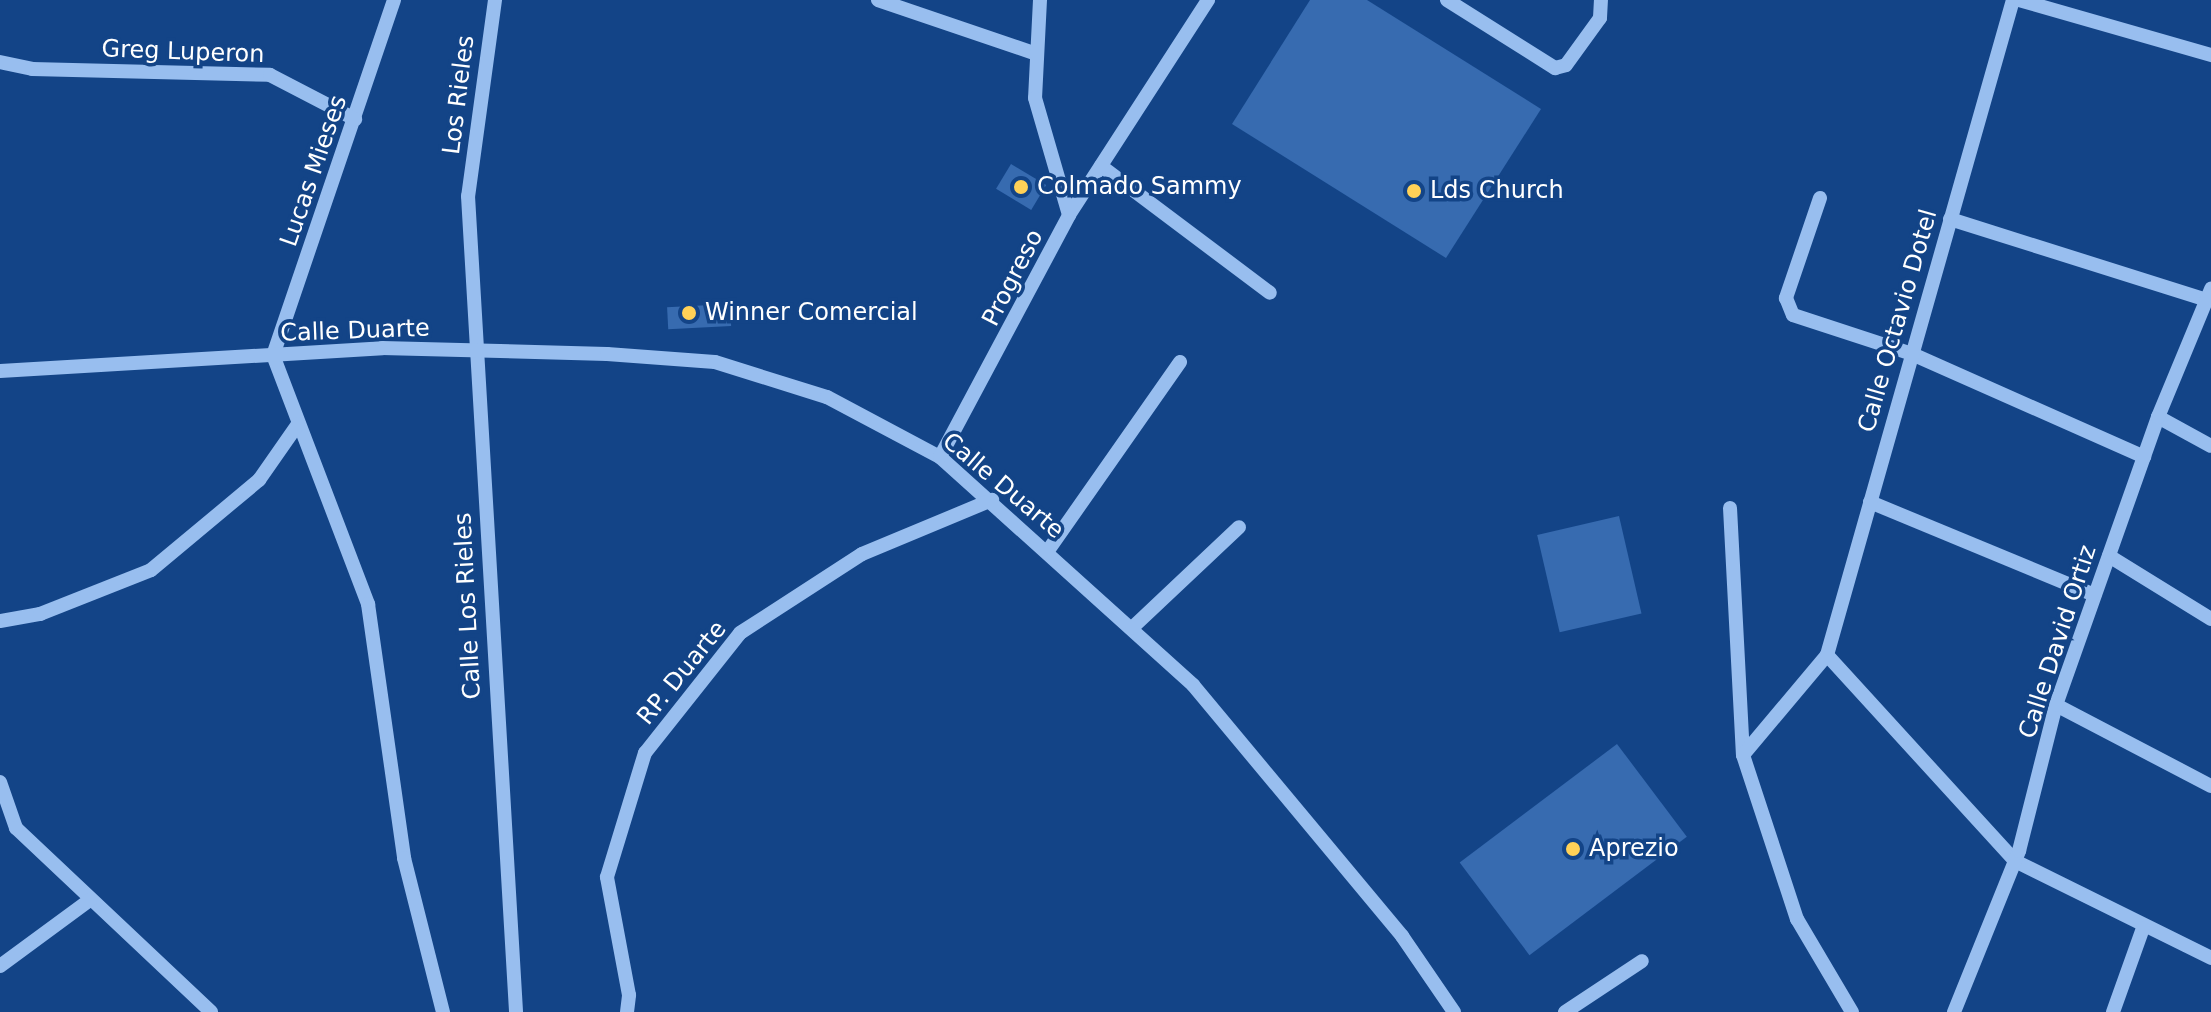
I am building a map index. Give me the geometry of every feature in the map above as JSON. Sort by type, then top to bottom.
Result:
[{"type":"street","name":"Lucas Mieses","points":[[273,355],[394,0]]},
{"type":"street","name":"Los Rieles","points":[[468,196],[495,0]]},
{"type":"street","points":[[878,0],[1037,54]]},
{"type":"street","points":[[1040,0],[1035,98],[1069,215]]},
{"type":"street","name":"Progreso","points":[[940,457],[1069,215],[1208,0]]},
{"type":"street","points":[[1447,0],[1555,68],[1566,65],[1600,18],[1601,0]]},
{"type":"street","name":"Calle Octavio Dotel","points":[[1827,655],[2013,0]]},
{"type":"street","points":[[2019,0],[2211,55]]},
{"type":"street","name":"Greg Luperon","points":[[0,62],[32,69],[270,75],[355,119]]},
{"type":"street","points":[[1101,166],[1270,293]]},
{"type":"street","name":"Calle Los Rieles","points":[[468,196],[516,1012]]},
{"type":"street","points":[[1820,198],[1786,298],[1793,315],[1912,354],[2144,457]]},
{"type":"street","points":[[1950,219],[2209,294]]},
{"type":"street","name":"Calle David Ortiz","points":[[1954,1012],[2015,861],[2056,705],[2158,417],[2209,294]]},
{"type":"street","name":"Calle Duarte","points":[[0,371],[382,348],[607,354],[715,362],[760,373],[827,397],[940,457],[992,500],[1193,685],[1402,936],[1454,1012]]},
{"type":"street","points":[[273,355],[368,604],[404,858],[443,1012]]},
{"type":"street","points":[[1047,552],[1180,362]]},
{"type":"street","points":[[2158,417],[2211,446]]},
{"type":"street","points":[[0,621],[40,614],[151,570],[259,480],[298,424]]},
{"type":"street","name":"RP. Duarte","points":[[627,1012],[629,995],[607,877],[645,753],[740,633],[862,554],[992,500]]},
{"type":"street","points":[[1870,502],[2095,595]]},
{"type":"street","points":[[1730,508],[1743,755],[1797,919],[1852,1012]]},
{"type":"street","points":[[1132,628],[1239,527]]},
{"type":"street","points":[[2109,556],[2211,619]]},
{"type":"street","points":[[1743,755],[1827,655],[2015,861],[2143,928],[2211,958]]},
{"type":"street","points":[[2056,705],[2211,786]]},
{"type":"street","points":[[0,782],[16,828],[211,1012]]},
{"type":"street","points":[[0,966],[90,900]]},
{"type":"street","points":[[2113,1012],[2143,928]]},
{"type":"street","points":[[1565,1012],[1642,961]]},
{"type":"building","name":"Lds Church","points":[[1310,0],[1367,0],[1541,109],[1446,258],[1232,124]]},
{"type":"building","name":"Colmado Sammy","points":[[1011,164],[1046,185],[1031,210],[996,189]]},
{"type":"building","points":[[730,304],[731,326],[668,329],[667,307]]},
{"type":"building","points":[[1619,516],[1641,613],[1560,632],[1537,535]]},
{"type":"building","name":"Aprezio","points":[[1617,744],[1687,837],[1529,955],[1460,863]]},
{"type":"place","name":"Colmado Sammy","points":[[1021,187]]},
{"type":"place","name":"Lds Church","points":[[1414,191]]},
{"type":"place","name":"Winner Comercial","points":[[689,313]]},
{"type":"place","name":"Aprezio","points":[[1573,849]]}]
